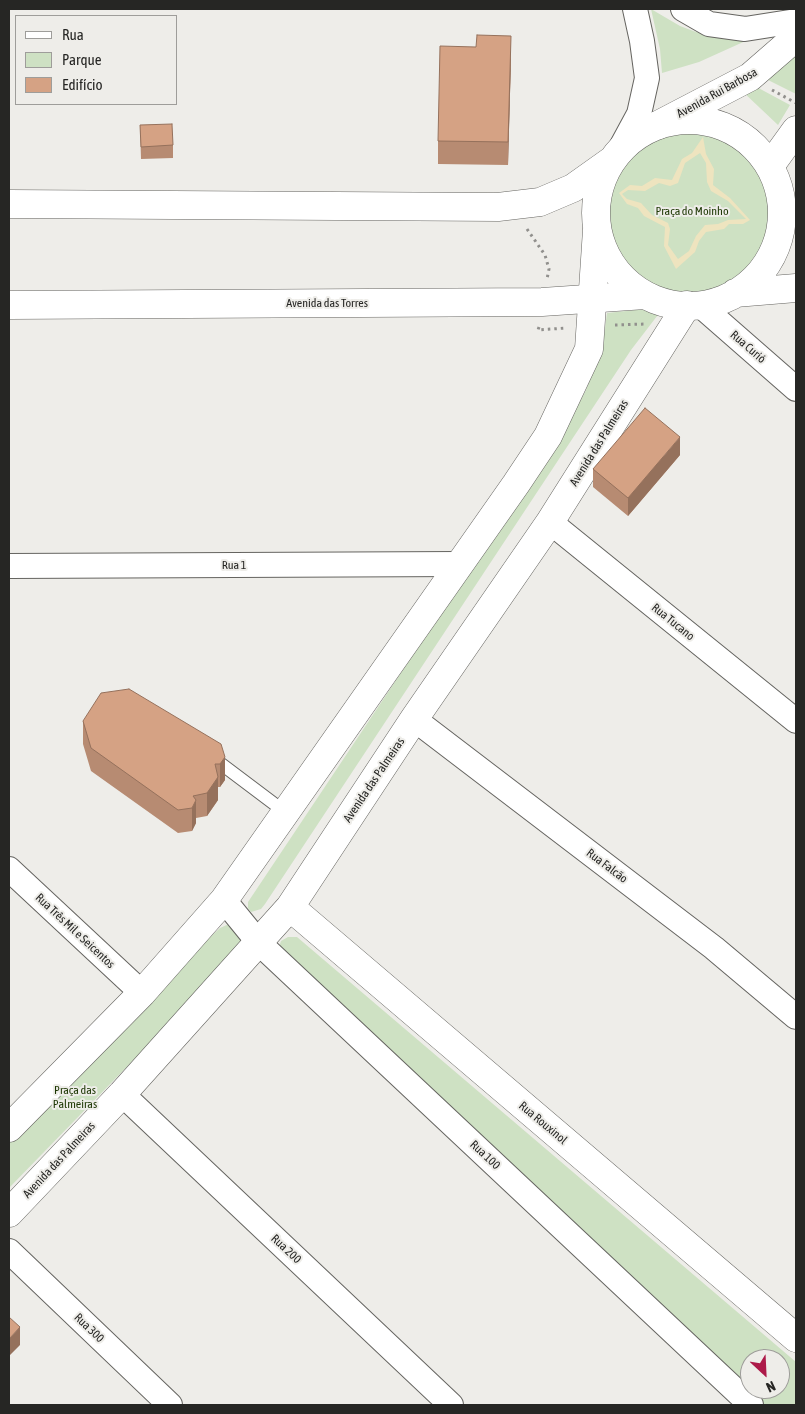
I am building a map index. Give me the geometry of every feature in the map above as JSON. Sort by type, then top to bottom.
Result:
[{"type":"street","points":[[9,1128],[142,993],[224,900],[548,436],[589,349],[594,299],[597,230],[596,206],[601,183],[639,114],[646,78],[642,41],[635,9]]},
{"type":"street","points":[[683,9],[709,24],[745,29],[796,21]]},
{"type":"street","name":"Avenida Rui Barbosa","points":[[615,156],[637,136],[750,77],[796,38]]},
{"type":"street","points":[[658,125],[679,120],[693,120],[722,125],[741,135],[757,149],[780,175]]},
{"type":"street","points":[[597,230],[606,256],[617,271],[645,295],[665,302],[694,305],[718,301],[735,293],[754,280],[768,262],[778,242],[782,219],[780,175],[796,130]]},
{"type":"street","points":[[9,204],[498,207],[540,202],[573,188],[615,156]]},
{"type":"street","points":[[735,293],[796,288]]},
{"type":"street","name":"Avenida das Torres","points":[[9,305],[532,302],[645,295]]},
{"type":"street","name":"Rua Curió","points":[[694,305],[796,390]]},
{"type":"street","name":"Avenida das Palmeiras","points":[[9,1213],[122,1094],[290,907],[414,719],[550,522],[694,305]]},
{"type":"street","name":"Rua Tucano","points":[[550,522],[796,721]]},
{"type":"street","name":"Rua 1","points":[[9,566],[460,564]]},
{"type":"street","name":"Rua Falcão","points":[[414,719],[714,948],[796,1017]]},
{"type":"street","name":"Rua Três Mil e Seicentos","points":[[9,869],[142,993]]},
{"type":"street","name":"Rua 100","points":[[224,900],[259,943],[751,1405]]},
{"type":"street","name":"Rua Rouxinol","points":[[290,907],[796,1338]]},
{"type":"street","name":"Rua 200","points":[[122,1094],[451,1405]]},
{"type":"street","name":"Rua 300","points":[[9,1251],[170,1405]]},
{"type":"lane","points":[[199,747],[286,812]]},
{"type":"green space","points":[[651,9],[680,26],[696,32],[731,37],[761,34],[699,62],[662,73],[660,49]]},
{"type":"green space","points":[[796,52],[796,94],[760,76]]},
{"type":"green space","points":[[751,84],[790,105],[778,125],[742,91]]},
{"type":"green space","name":"Praça do Moinho","points":[[691,129],[715,133],[736,143],[749,153],[759,166],[769,187],[773,211],[769,235],[759,256],[749,269],[736,279],[715,289],[691,293],[667,289],[646,279],[633,269],[623,256],[613,235],[609,211],[613,187],[623,166],[633,153],[646,143],[667,133]]},
{"type":"green space","points":[[664,307],[631,350],[265,904],[261,909],[251,912],[248,908],[248,902],[571,418],[586,390],[594,368],[604,335],[607,313]]},
{"type":"green space","name":"Praça das Palmeiras","points":[[229,924],[247,939],[220,971],[9,1188],[9,1141],[205,942],[220,928]]},
{"type":"green space","points":[[288,937],[297,937],[781,1349],[740,1349],[740,1383],[282,952],[279,947],[281,941]]},
{"type":"green space","points":[[790,1357],[796,1362],[796,1405],[763,1405],[757,1399],[790,1399]]},
{"type":"sand","points":[[703,137],[706,154],[714,169],[713,185],[730,198],[750,220],[743,224],[729,224],[724,229],[706,232],[699,241],[695,252],[676,269],[664,246],[665,227],[644,216],[638,208],[627,204],[619,193],[630,185],[642,186],[655,178],[672,180],[682,159],[692,153]],"holes":[[[700,153],[706,163],[707,182],[711,191],[728,201],[746,219],[728,220],[718,224],[705,225],[696,236],[689,251],[678,259],[668,245],[670,229],[668,223],[652,215],[641,203],[627,199],[622,194],[628,190],[645,191],[659,183],[670,186],[678,183],[685,163]]]},
{"type":"building","points":[[477,35],[511,36],[508,142],[438,141],[440,46],[476,47]]},
{"type":"building","points":[[172,124],[173,145],[141,147],[140,125]]},
{"type":"building","points":[[645,408],[680,437],[628,498],[593,469]]},
{"type":"building","points":[[129,689],[221,744],[225,757],[220,764],[215,764],[218,777],[207,793],[193,796],[196,800],[192,808],[178,810],[91,748],[83,721],[101,693]]},
{"type":"building","points":[[9,1317],[20,1327],[9,1339]]}]
